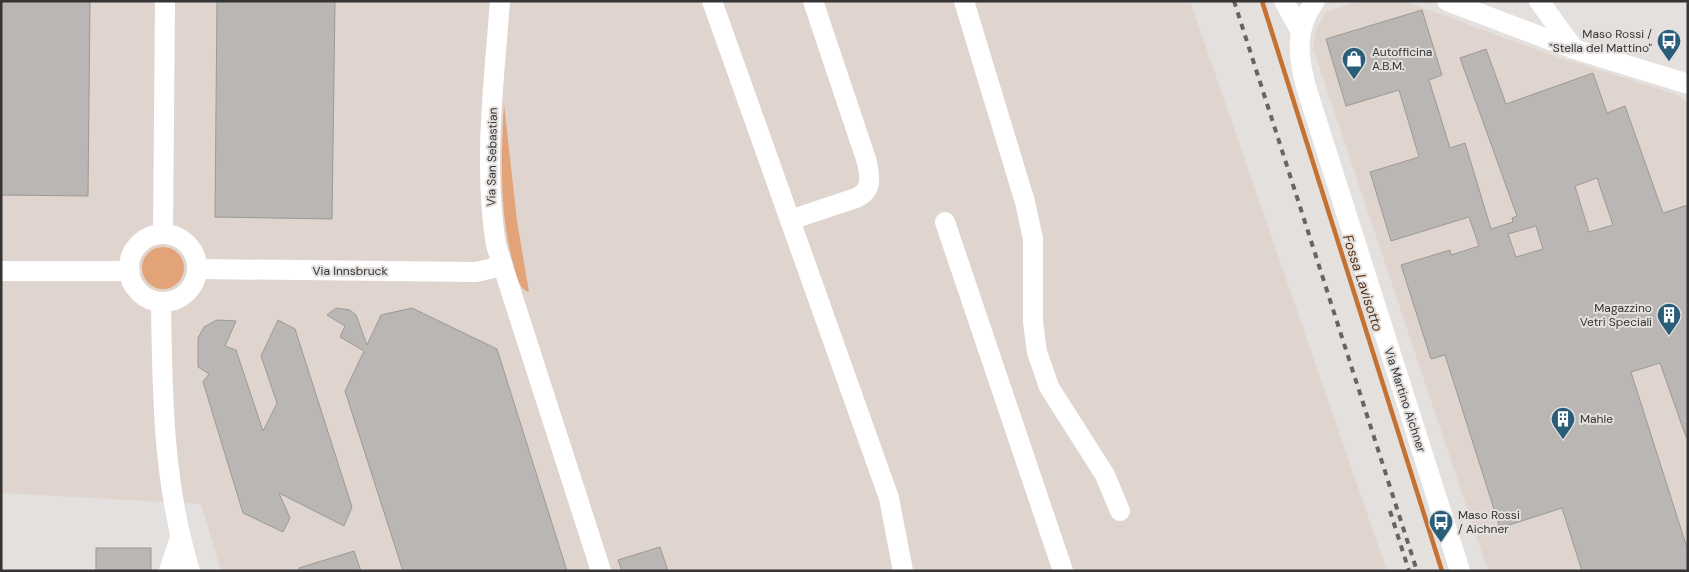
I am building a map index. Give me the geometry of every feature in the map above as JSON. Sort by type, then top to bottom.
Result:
[{"type":"street","points":[[162,234],[165,1]]},
{"type":"street","name":"Via San Sebastian","points":[[500,1],[490,156],[492,216],[502,266],[601,571]]},
{"type":"street","points":[[712,1],[889,498],[903,571]]},
{"type":"street","points":[[790,220],[856,198],[865,193],[871,181],[867,162],[813,1]]},
{"type":"street","points":[[964,1],[1025,202],[1031,230],[1033,322],[1037,352],[1049,387],[1105,476],[1120,511]]},
{"type":"street","points":[[1284,1],[1300,30]]},
{"type":"street","name":"Via Martino Aichner","points":[[1315,1],[1300,30],[1298,58],[1460,571]]},
{"type":"street","points":[[1447,1],[1574,50],[1688,84]]},
{"type":"street","points":[[1539,1],[1574,50]]},
{"type":"street","points":[[946,222],[1062,571]]},
{"type":"street","points":[[162,234],[173,236],[191,248],[197,269],[190,289],[177,299],[161,302],[143,295],[136,289],[130,271],[130,260],[142,242],[152,236],[162,234]]},
{"type":"street","name":"Via Innsbruck","points":[[197,269],[476,272],[502,266]]},
{"type":"street","points":[[1,270],[130,271]]},
{"type":"street","points":[[161,302],[166,439],[180,538],[190,571]]},
{"type":"street","points":[[169,571],[180,538]]},
{"type":"shaded area","points":[[1,1],[1190,1],[1387,571],[221,571],[201,504],[1,493]]},
{"type":"shaded area","points":[[1360,1],[1404,1],[1551,55],[1678,95],[1688,103],[1688,571],[1488,571],[1313,48],[1316,29],[1326,12]]},
{"type":"shaded area","points":[[504,104],[517,221],[529,292],[522,288],[516,276],[505,224],[502,184]]},
{"type":"shaded area","points":[[167,247],[175,250],[181,256],[184,268],[181,280],[175,286],[159,289],[151,286],[145,280],[142,264],[145,256],[151,250]]},
{"type":"building","points":[[1,1],[90,1],[88,196],[1,195]]},
{"type":"building","points":[[217,1],[335,1],[332,219],[215,217]]},
{"type":"building","points":[[1422,10],[1442,75],[1429,80],[1450,148],[1465,143],[1491,229],[1513,222],[1512,218],[1517,216],[1460,58],[1486,49],[1506,104],[1593,73],[1607,113],[1625,106],[1663,213],[1688,205],[1688,437],[1686,437],[1660,363],[1631,372],[1688,551],[1688,571],[1582,571],[1562,508],[1500,528],[1445,355],[1431,359],[1401,265],[1450,250],[1451,255],[1479,246],[1469,217],[1391,241],[1370,172],[1419,157],[1399,90],[1346,106],[1326,39]],"holes":[[[1597,178],[1613,225],[1589,232],[1575,186]],[[1536,226],[1543,249],[1516,257],[1508,234]]]},
{"type":"building","points":[[336,308],[350,310],[356,315],[367,345],[381,315],[412,308],[497,349],[567,571],[403,571],[345,391],[364,351],[340,337],[345,326],[327,315]]},
{"type":"building","points":[[217,320],[236,321],[225,346],[236,350],[263,431],[277,403],[261,356],[278,320],[295,329],[352,507],[344,526],[279,493],[290,518],[283,532],[243,513],[203,382],[209,374],[198,367],[198,338],[204,327]]},
{"type":"building","points":[[660,547],[668,571],[622,571],[618,560]]},
{"type":"building","points":[[96,548],[151,548],[151,571],[96,571]]},
{"type":"building","points":[[354,551],[361,571],[299,571],[299,568]]},
{"type":"waterway","name":"Fossa Lavisotto","points":[[1262,1],[1442,571]]},
{"type":"railway","points":[[1234,1],[1417,571]]},
{"type":"railway","points":[[1390,511],[1409,571]]},
{"type":"place","name":"Maso Rossi / \"Stella del Mattino\"","points":[[1669,62]]},
{"type":"place","name":"Autofficina A.B.M.","points":[[1354,80]]},
{"type":"place","name":"Magazzino Vetri Speciali","points":[[1669,336]]},
{"type":"place","name":"Mahle","points":[[1563,440]]},
{"type":"place","name":"Maso Rossi / Aichner","points":[[1441,543]]}]
